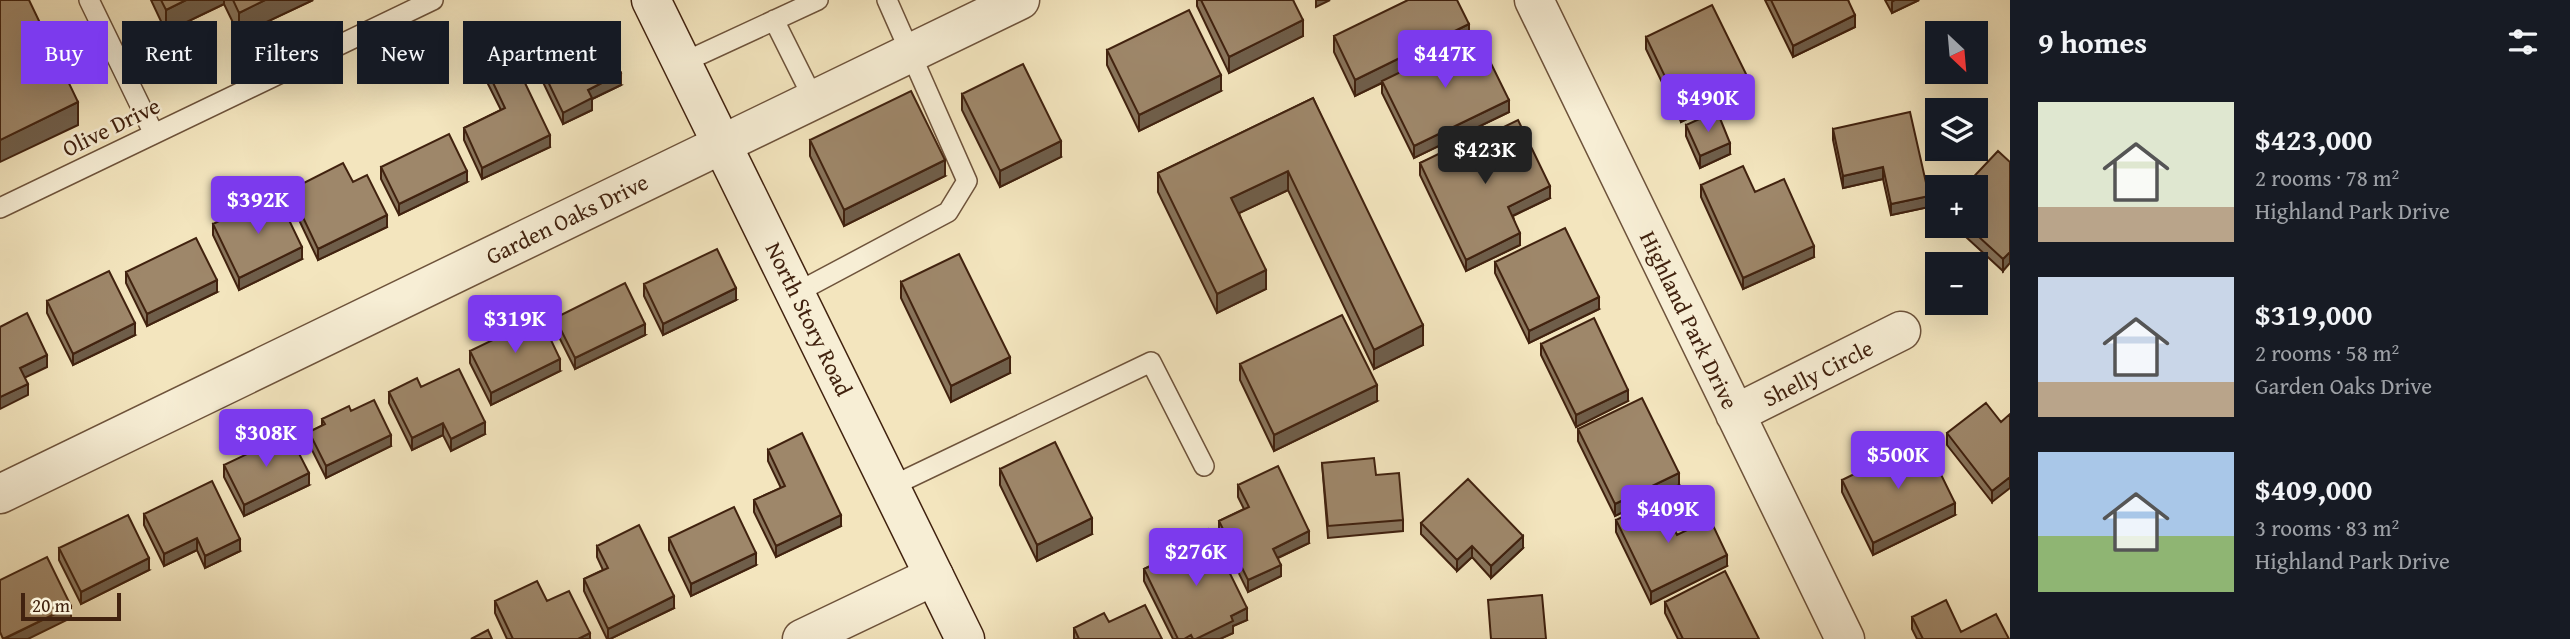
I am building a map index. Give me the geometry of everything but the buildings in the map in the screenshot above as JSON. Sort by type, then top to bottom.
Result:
[{"type":"street","name":"North Story Road","points":[[651,0],[965,639]]},
{"type":"street","name":"Garden Oaks Drive","points":[[0,494],[911,52],[973,10],[1020,0]]},
{"type":"street","name":"Highland Park Drive","points":[[1534,0],[1844,639]]},
{"type":"street","name":"Shelly Circle","points":[[1735,414],[1901,331]]},
{"type":"street","points":[[802,639],[934,576]]},
{"type":"lane","points":[[89,0],[154,134]]},
{"type":"lane","name":"Olive Drive","points":[[0,208],[433,0]]},
{"type":"lane","points":[[682,62],[818,0]]},
{"type":"lane","points":[[796,293],[948,212],[967,181],[887,0]]},
{"type":"lane","points":[[774,20],[814,100]]},
{"type":"lane","points":[[890,486],[1151,362],[1204,466]]}]
